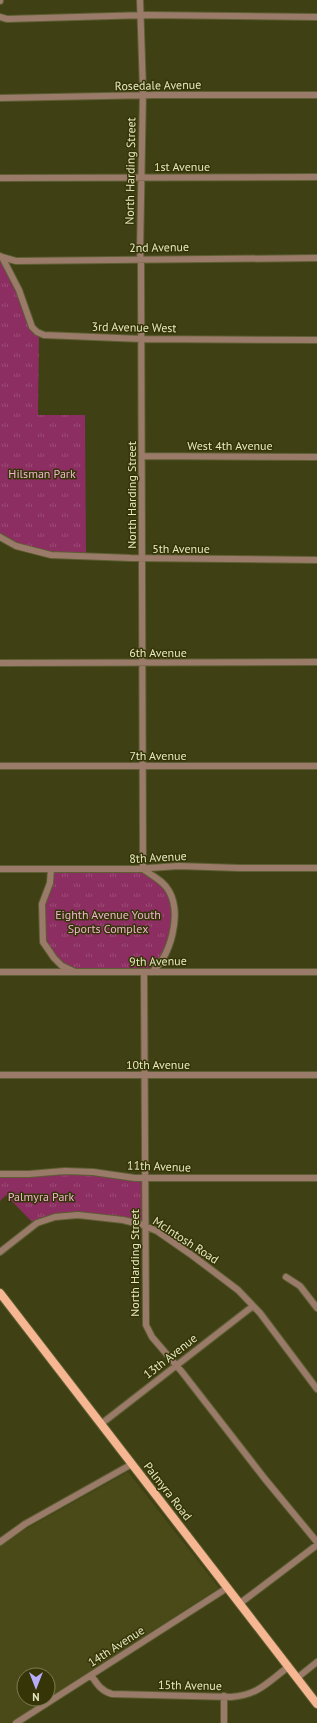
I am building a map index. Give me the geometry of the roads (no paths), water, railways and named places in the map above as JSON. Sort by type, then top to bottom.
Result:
[{"type":"main road","name":"Palmyra Road","points":[[0,1294],[317,1704]]},
{"type":"street","name":"North Harding Street","points":[[140,0],[143,95],[140,252],[142,338],[143,869]]},
{"type":"street","points":[[0,17],[7,19],[140,15],[317,17]]},
{"type":"street","name":"Rosedale Avenue","points":[[0,98],[143,95],[317,95]]},
{"type":"street","name":"1st Avenue","points":[[0,178],[317,176]]},
{"type":"street","name":"2nd Avenue","points":[[1,257],[16,261],[317,258]]},
{"type":"street","name":"3rd Avenue West","points":[[1,257],[19,290],[32,327],[37,332],[53,336],[317,340]]},
{"type":"street","name":"West 4th Avenue","points":[[142,456],[317,457]]},
{"type":"street","name":"5th Avenue","points":[[0,537],[16,546],[51,555],[143,559],[317,560]]},
{"type":"street","name":"6th Avenue","points":[[0,663],[317,662]]},
{"type":"street","name":"7th Avenue","points":[[0,766],[317,766]]},
{"type":"street","name":"8th Avenue","points":[[0,869],[143,869],[178,866],[317,868]]},
{"type":"street","points":[[51,869],[50,883],[42,904],[43,942],[54,958],[62,966],[76,973]]},
{"type":"street","points":[[143,869],[163,883],[169,890],[174,905],[174,922],[168,947],[158,967],[152,972]]},
{"type":"street","name":"9th Avenue","points":[[0,972],[317,972]]},
{"type":"street","name":"North Harding Street","points":[[144,972],[146,1325],[152,1337],[176,1365],[317,1543]]},
{"type":"street","name":"10th Avenue","points":[[0,1075],[317,1075]]},
{"type":"street","name":"11th Avenue","points":[[0,1174],[85,1171],[144,1178],[317,1178]]},
{"type":"street","name":"McIntosh Road","points":[[0,1252],[37,1223],[55,1217],[78,1215],[123,1220],[146,1226],[157,1231],[238,1290],[253,1306],[317,1389]]},
{"type":"street","points":[[286,1277],[300,1286],[317,1308]]},
{"type":"street","name":"13th Avenue","points":[[101,1424],[253,1306]]},
{"type":"street","points":[[0,1542],[25,1524],[132,1464]]},
{"type":"street","points":[[240,1604],[317,1543]]},
{"type":"street","name":"14th Avenue","points":[[16,1723],[227,1588]]},
{"type":"street","points":[[297,1678],[317,1662]]},
{"type":"street","name":"15th Avenue","points":[[91,1675],[104,1692],[112,1694],[243,1696],[256,1692],[288,1667]]},
{"type":"street","points":[[224,1696],[224,1723]]},
{"type":"park label","name":"Hilsman Park","points":[[42,473]]},
{"type":"park label","name":"Eighth Avenue Youth Sports Complex","points":[[108,921]]},
{"type":"park label","name":"Palmyra Park","points":[[41,1196]]}]
